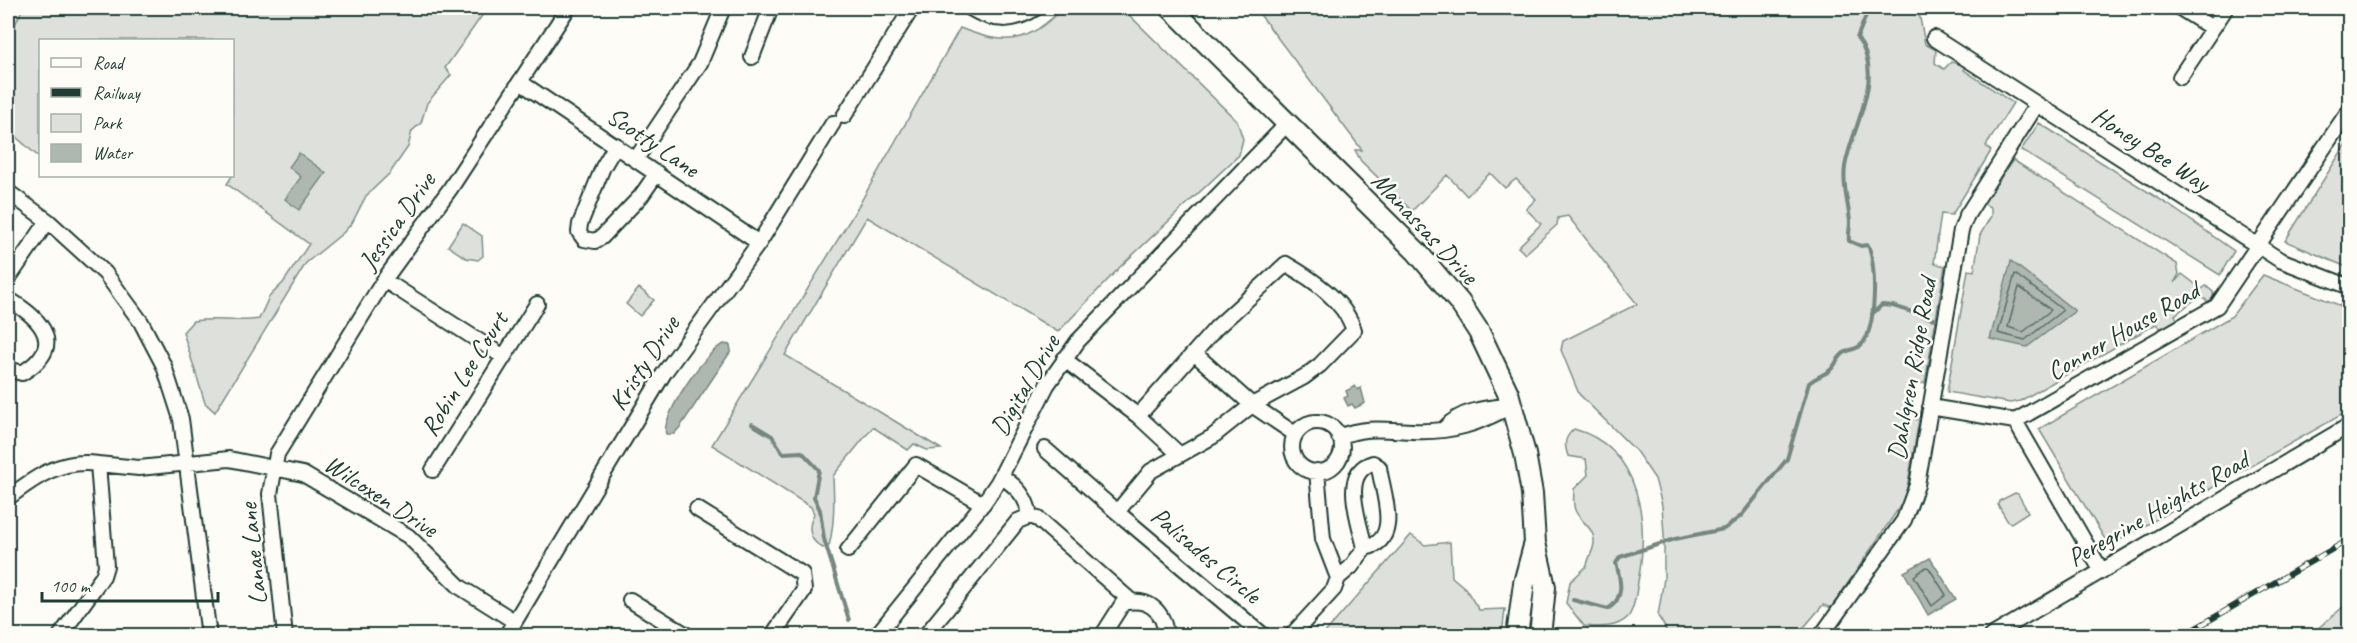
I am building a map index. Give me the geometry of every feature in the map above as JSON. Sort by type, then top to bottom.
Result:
[{"type":"main road","name":"Manassas Drive","points":[[1171,8],[1437,274],[1479,332],[1512,405],[1532,493],[1534,543],[1545,587],[1540,636]]},
{"type":"main road","name":"Manassas Drive","points":[[1516,636],[1524,584],[1534,543]]},
{"type":"street","name":"Jessica Drive","points":[[273,467],[283,440],[384,280],[450,189],[568,8]]},
{"type":"street","points":[[636,159],[700,63],[723,8]]},
{"type":"street","points":[[752,57],[771,8]]},
{"type":"street","name":"Kristy Drive","points":[[506,636],[664,373],[759,243],[912,8]]},
{"type":"street","points":[[970,8],[987,18],[1004,20],[1016,18],[1036,8]]},
{"type":"street","points":[[2180,8],[2212,28]]},
{"type":"street","points":[[2180,77],[2226,8]]},
{"type":"street","name":"Honey Bee Way","points":[[1934,38],[2280,260],[2349,287]]},
{"type":"street","name":"Scotty Lane","points":[[520,82],[759,243]]},
{"type":"street","name":"Dahlgren Ridge Road","points":[[1821,636],[1909,511],[1917,485],[1963,224],[2037,104]]},
{"type":"street","name":"Connor House Road","points":[[2015,421],[2217,306],[2349,109]]},
{"type":"street","name":"Digital Drive","points":[[876,636],[983,504],[1001,476],[1047,386],[1078,341],[1287,124]]},
{"type":"street","points":[[616,145],[603,166],[580,224],[579,232],[584,239],[595,241],[602,237],[641,196],[657,173]]},
{"type":"street","points":[[8,192],[48,220],[105,273],[128,303],[155,346],[174,392],[188,462],[209,636]]},
{"type":"street","points":[[8,279],[48,220]]},
{"type":"street","name":"Palisades Circle","points":[[1117,512],[1151,471],[1212,437],[1252,405],[1304,377],[1320,365],[1354,330],[1351,320],[1310,278],[1286,264],[1194,353],[1138,416]]},
{"type":"street","points":[[384,280],[504,357]]},
{"type":"street","points":[[8,299],[20,306],[45,332],[48,345],[45,352],[22,373],[8,369]]},
{"type":"street","name":"Robin Lee Court","points":[[433,470],[537,304]]},
{"type":"street","points":[[1194,353],[1252,405],[1295,434]]},
{"type":"street","points":[[1064,359],[1138,416],[1179,454]]},
{"type":"street","points":[[1340,436],[1371,429],[1423,431],[1445,428],[1460,429],[1488,419],[1512,405]]},
{"type":"street","points":[[1930,407],[2015,421],[2101,570]]},
{"type":"street","points":[[1315,422],[1331,426],[1340,436],[1342,446],[1337,461],[1332,466],[1317,471],[1310,470],[1298,462],[1292,448],[1295,434],[1300,428],[1315,422]]},
{"type":"street","name":"Peregrine Heights Road","points":[[1991,636],[2349,424]]},
{"type":"street","name":"Palisades Circle","points":[[1045,449],[1264,636]]},
{"type":"street","name":"Wilcoxen Drive","points":[[8,498],[55,468],[81,461],[139,468],[229,459],[303,474],[396,528],[426,550],[460,587],[514,621]]},
{"type":"street","points":[[1291,636],[1334,589],[1338,578],[1351,567],[1365,548],[1373,546],[1383,538],[1388,523],[1379,466],[1373,463],[1363,466],[1355,476],[1354,496],[1365,548]]},
{"type":"street","points":[[60,636],[103,576],[106,566],[98,464]]},
{"type":"street","points":[[848,550],[916,465],[983,504]]},
{"type":"street","name":"Lanae Lane","points":[[273,467],[270,494],[285,636]]},
{"type":"street","points":[[1317,471],[1323,539],[1338,578]]},
{"type":"street","points":[[1001,476],[1021,492],[1028,502],[1030,516]]},
{"type":"street","points":[[697,509],[802,574],[804,590],[772,636]]},
{"type":"street","points":[[925,636],[1018,521],[1030,516],[1038,519],[1131,601]]},
{"type":"street","points":[[630,600],[688,636]]},
{"type":"street","points":[[1102,636],[1112,624],[1123,603],[1131,601],[1141,601],[1153,606],[1162,615],[1166,636]]},
{"type":"green space","points":[[23,8],[483,8],[486,10],[445,68],[451,75],[427,103],[421,123],[412,131],[408,147],[390,173],[366,196],[352,223],[306,263],[215,412],[205,403],[183,332],[193,321],[259,319],[269,297],[283,283],[309,244],[227,184],[231,177],[234,177],[234,39],[39,39],[39,157],[8,130],[8,39]]},
{"type":"green space","points":[[1063,8],[1122,8],[1237,121],[1243,139],[1239,155],[1121,266],[1058,332],[867,217],[785,355],[941,449],[927,450],[914,444],[908,450],[873,427],[833,476],[832,528],[829,546],[823,548],[812,538],[810,524],[814,514],[811,507],[712,445],[856,210],[960,28],[991,38],[1016,38],[1038,29]]},
{"type":"green space","points":[[1255,8],[1918,8],[1925,44],[1936,50],[1935,63],[1944,69],[1951,62],[1964,65],[1964,70],[2013,103],[1986,146],[1991,151],[1952,215],[1941,214],[1934,263],[1945,266],[1925,383],[1915,384],[1910,418],[1919,420],[1906,494],[1901,505],[1831,608],[1823,605],[1799,633],[1793,635],[1663,635],[1666,629],[1658,616],[1664,578],[1664,535],[1662,505],[1655,479],[1636,451],[1579,394],[1561,350],[1563,341],[1637,304],[1568,216],[1558,218],[1557,225],[1525,254],[1518,247],[1541,224],[1526,209],[1536,199],[1516,179],[1505,188],[1490,173],[1467,196],[1447,175],[1412,211],[1361,161],[1355,150],[1362,150]]},
{"type":"green space","points":[[2039,123],[2169,205],[2234,251],[2220,275],[2021,150]]},
{"type":"green space","points":[[2349,139],[2349,268],[2285,241]]},
{"type":"green space","points":[[2013,160],[2177,264],[2179,274],[2174,283],[2182,274],[2202,289],[2206,286],[2213,292],[2214,301],[2209,303],[2201,295],[2175,315],[2179,323],[2164,331],[2156,324],[2020,401],[2010,403],[1947,392],[1968,270],[1974,271],[1980,235],[1991,216],[1991,208],[1983,203]]},
{"type":"green space","points":[[463,223],[482,236],[483,256],[478,260],[466,258],[448,246]]},
{"type":"green space","points":[[2263,275],[2349,309],[2349,407],[2343,414],[2109,546],[2039,429],[2232,316]]},
{"type":"green space","points":[[639,288],[654,300],[640,316],[626,304]]},
{"type":"green space","points":[[1574,429],[1597,439],[1614,453],[1627,470],[1636,490],[1641,513],[1642,536],[1638,582],[1630,614],[1618,624],[1601,627],[1584,626],[1566,603],[1570,582],[1587,566],[1594,544],[1593,535],[1578,516],[1574,506],[1574,489],[1588,475],[1586,459],[1568,456],[1567,438]]},
{"type":"green space","points":[[2015,493],[2018,494],[2028,512],[2011,523],[2008,522],[1998,505],[1999,501]]},
{"type":"green space","points":[[1411,535],[1425,545],[1450,542],[1452,577],[1465,588],[1479,610],[1505,609],[1502,635],[1323,635]]},
{"type":"green space","points":[[2349,602],[2349,635],[2310,635]]},
{"type":"water","points":[[299,153],[326,173],[299,210],[285,199],[301,177],[289,167]]},
{"type":"water","points":[[2011,261],[2075,311],[2027,347],[1990,339]]},
{"type":"water","points":[[724,344],[730,345],[731,351],[680,427],[674,434],[666,434],[670,413],[686,384],[707,358]]},
{"type":"water","points":[[1355,386],[1358,390],[1361,388],[1365,403],[1355,408],[1352,404],[1348,406],[1344,398],[1348,396],[1346,391]]},
{"type":"water","points":[[1930,558],[1956,599],[1928,615],[1904,572]]},
{"type":"waterway","points":[[1573,600],[1608,609],[1617,600],[1619,594],[1620,583],[1616,563],[1620,557],[1675,539],[1724,529],[1741,516],[1787,459],[1809,383],[1829,371],[1842,355],[1861,345],[1866,337],[1873,312],[1873,267],[1868,245],[1861,246],[1849,241],[1850,223],[1844,174],[1848,152],[1868,85],[1869,69],[1865,53],[1857,38],[1869,8]]},
{"type":"waterway","points":[[1872,314],[1882,305],[1893,306],[1934,319]]},
{"type":"waterway","points":[[752,424],[772,436],[783,453],[802,452],[819,470],[814,497],[820,510],[824,539],[849,620]]},
{"type":"railway","points":[[2182,636],[2350,539]]}]
